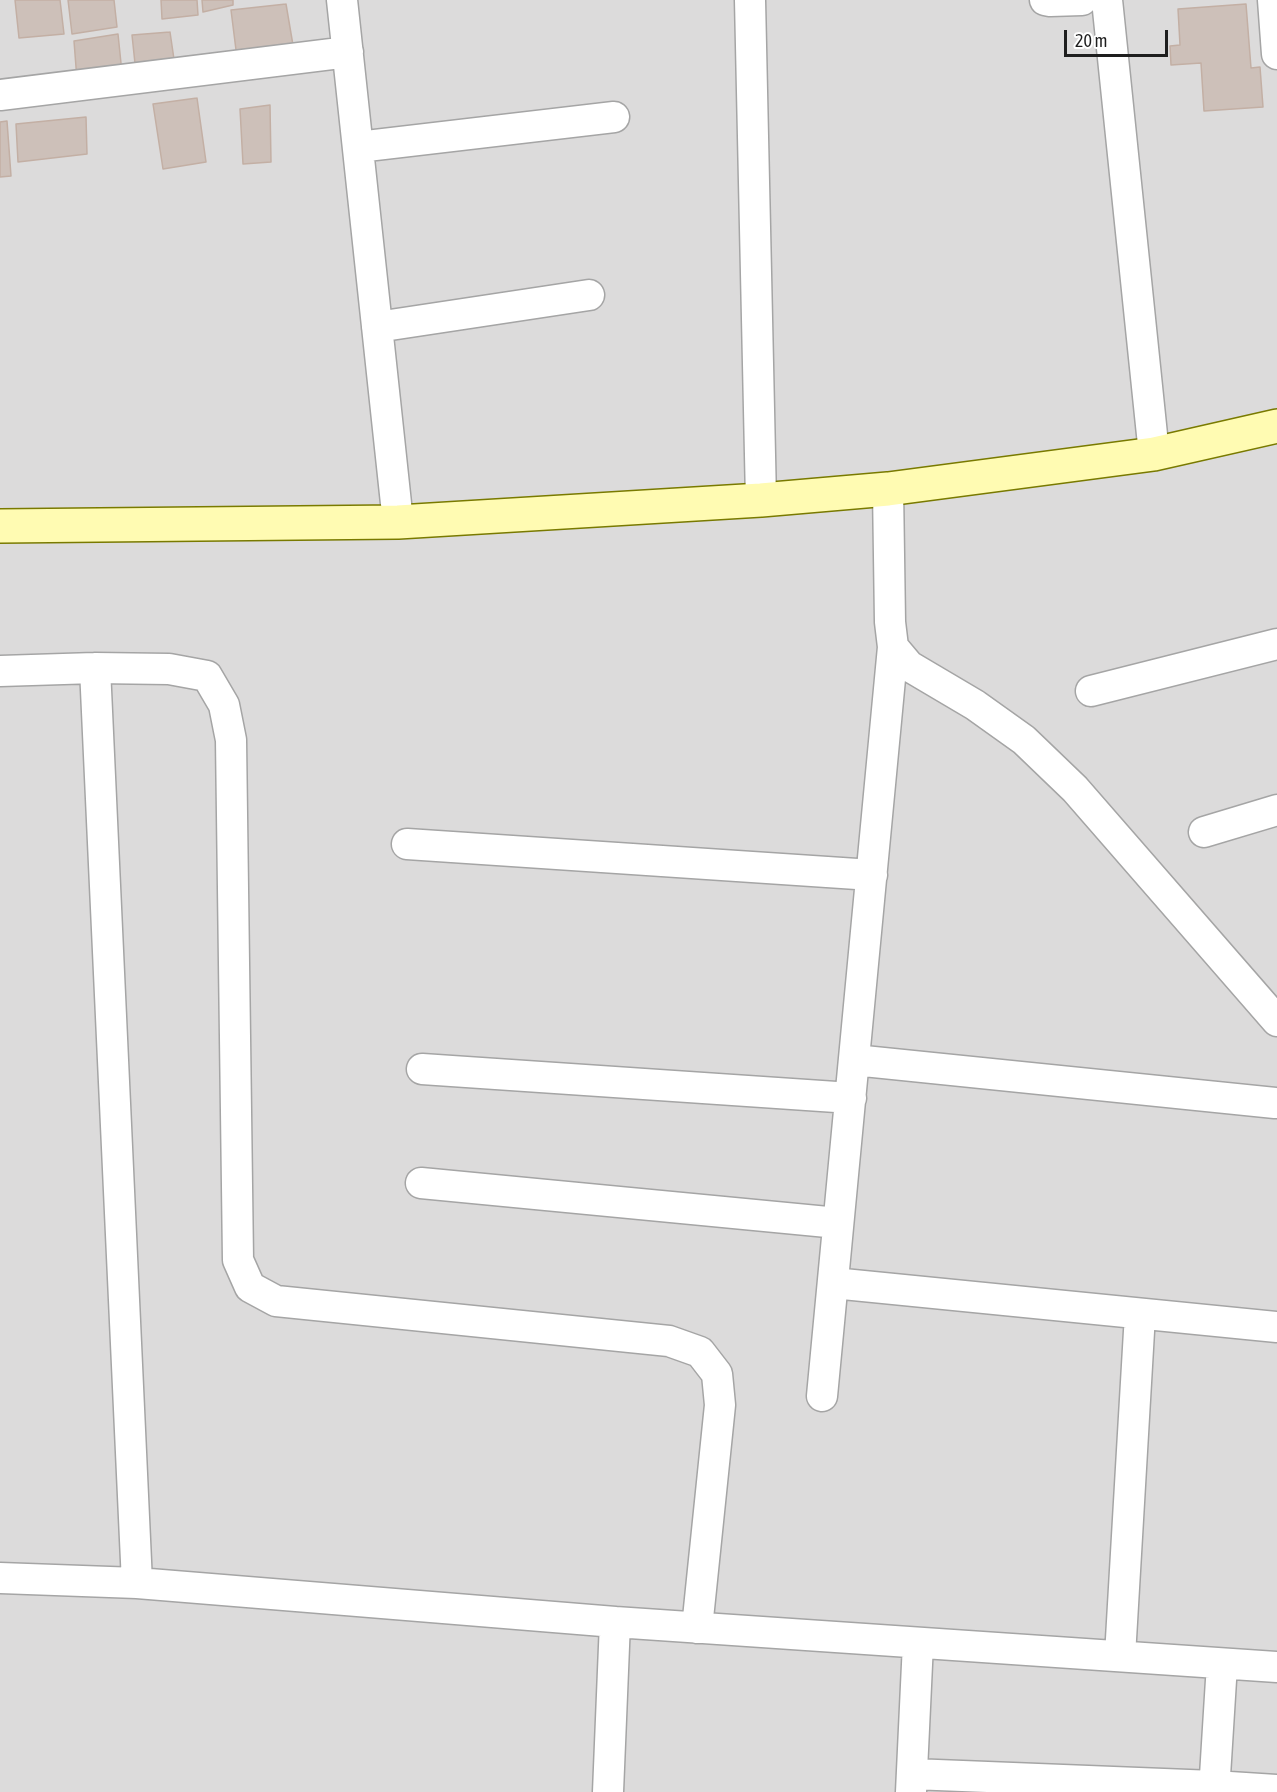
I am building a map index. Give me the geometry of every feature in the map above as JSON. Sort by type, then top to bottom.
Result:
[{"type":"main road","points":[[0,526],[398,522],[760,500],[888,489],[1154,454],[1277,426]]},
{"type":"street","points":[[342,0],[398,522]]},
{"type":"street","points":[[750,0],[760,500]]},
{"type":"street","points":[[1045,0],[1082,0]]},
{"type":"street","points":[[1107,0],[1154,454]]},
{"type":"street","points":[[1274,0],[1277,54]]},
{"type":"street","points":[[0,95],[348,52]]},
{"type":"street","points":[[358,147],[614,117]]},
{"type":"street","points":[[376,327],[589,295]]},
{"type":"street","points":[[822,1396],[893,646],[890,622],[888,489]]},
{"type":"street","points":[[893,646],[909,666],[975,705],[1024,740],[1058,773],[1083,798],[1277,1022]]},
{"type":"street","points":[[1091,691],[1275,650]]},
{"type":"street","points":[[95,668],[137,1583]]},
{"type":"street","points":[[0,671],[95,668],[170,669],[207,676],[224,705],[231,740],[238,1260],[250,1287],[276,1301],[669,1341],[700,1352],[717,1374],[720,1405],[697,1628]]},
{"type":"street","points":[[1204,832],[1277,810]]},
{"type":"street","points":[[407,844],[872,875]]},
{"type":"street","points":[[854,1060],[1275,1103]]},
{"type":"street","points":[[422,1069],[850,1098]]},
{"type":"street","points":[[422,1183],[838,1223]]},
{"type":"street","points":[[832,1283],[1277,1327]]},
{"type":"street","points":[[1120,1656],[1140,1314]]},
{"type":"street","points":[[0,1578],[137,1583],[615,1622],[1277,1667]]},
{"type":"street","points":[[608,1792],[615,1622]]},
{"type":"street","points":[[918,1643],[911,1783],[1277,1790]]},
{"type":"street","points":[[1214,1789],[1222,1664]]},
{"type":"shaded area","points":[[0,0],[1277,0],[1277,1792],[0,1792]]},
{"type":"building","points":[[15,0],[60,0],[64,34],[19,38]]},
{"type":"building","points":[[68,0],[114,0],[117,27],[72,34]]},
{"type":"building","points":[[161,0],[197,0],[198,15],[162,19]]},
{"type":"building","points":[[202,0],[233,0],[233,5],[203,12]]},
{"type":"building","points":[[286,4],[294,51],[237,58],[231,10]]},
{"type":"building","points":[[1246,4],[1251,68],[1260,67],[1263,107],[1204,111],[1201,63],[1171,65],[1170,46],[1180,45],[1178,9]]},
{"type":"building","points":[[170,32],[175,66],[136,73],[132,35]]},
{"type":"building","points":[[118,34],[122,73],[77,80],[74,41]]},
{"type":"building","points":[[197,98],[206,162],[163,169],[153,104]]},
{"type":"building","points":[[270,105],[271,162],[243,164],[240,109]]},
{"type":"building","points":[[86,117],[87,154],[18,162],[16,124]]},
{"type":"building","points":[[7,121],[11,176],[0,177],[0,122]]}]
